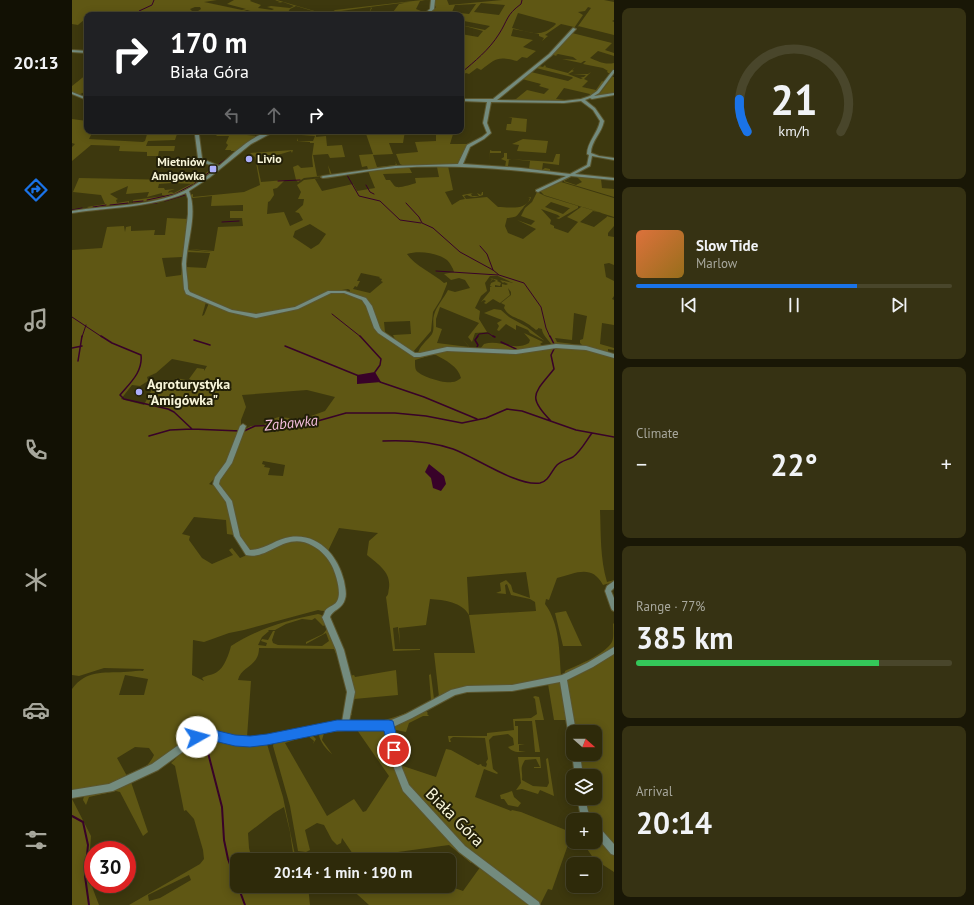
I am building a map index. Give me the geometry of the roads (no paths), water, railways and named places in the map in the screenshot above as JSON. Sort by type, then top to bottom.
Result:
[{"type":"street","points":[[428,12],[433,7],[433,0]]},
{"type":"street","points":[[460,165],[468,146],[489,133],[485,123],[491,101],[550,55],[574,29]]},
{"type":"street","points":[[72,51],[84,52]]},
{"type":"street","points":[[589,98],[598,92],[614,71]]},
{"type":"street","points":[[72,93],[84,99]]},
{"type":"street","points":[[464,100],[564,102],[614,94]]},
{"type":"street","points":[[582,100],[594,109],[602,121],[599,133],[589,148],[589,152],[592,155],[614,159]]},
{"type":"street","points":[[198,134],[200,158],[219,167]]},
{"type":"street","points":[[72,212],[159,200],[187,191],[258,138],[267,134]]},
{"type":"street","points":[[538,191],[573,175],[587,166],[590,156],[592,155]]},
{"type":"street","points":[[323,177],[395,167],[460,165],[520,169],[587,177],[614,178]]},
{"type":"street","points":[[187,191],[190,199],[190,211],[184,257],[186,289],[190,295],[224,308],[248,315],[262,315],[296,308],[330,292],[345,292],[364,299],[369,306],[374,323],[380,332],[414,355],[447,349],[516,352],[556,346],[586,348],[614,356]]},
{"type":"street","points":[[243,429],[229,463],[217,479],[216,484],[230,501],[237,536],[246,551],[248,553],[258,553],[282,542],[295,539],[302,540],[327,553],[334,561],[338,571],[342,600],[338,606],[328,612],[326,617],[340,650],[351,692],[345,725]]},
{"type":"street","points":[[614,584],[608,588],[608,591],[614,608]]},
{"type":"street","points":[[72,794],[110,788],[155,767],[197,737],[206,734],[250,742],[345,725],[389,725],[454,692],[467,689],[512,688],[563,678],[595,662],[614,650]]},
{"type":"street","points":[[563,678],[571,725]]},
{"type":"street","name":"Biała Góra","points":[[389,725],[398,768],[406,788],[462,849],[536,905]]},
{"type":"street","points":[[602,838],[614,851]]},
{"type":"waterway","points":[[138,12],[152,5],[154,0]]},
{"type":"waterway","points":[[464,70],[491,45],[510,15],[521,4],[522,0]]},
{"type":"waterway","points":[[253,139],[257,136]]},
{"type":"waterway","points":[[219,164],[232,155]]},
{"type":"waterway","points":[[194,184],[212,170]]},
{"type":"waterway","points":[[347,175],[359,196],[380,201],[400,220],[421,223]]},
{"type":"waterway","points":[[278,181],[300,180]]},
{"type":"waterway","points":[[147,200],[175,194],[192,185]]},
{"type":"waterway","points":[[366,185],[370,192],[374,194]]},
{"type":"waterway","points":[[165,201],[185,195]]},
{"type":"waterway","points":[[133,202],[143,201]]},
{"type":"waterway","points":[[110,205],[128,203]]},
{"type":"waterway","points":[[135,205],[157,203]]},
{"type":"waterway","points":[[406,203],[419,217],[422,223],[433,228],[460,252],[493,270]]},
{"type":"waterway","points":[[93,207],[106,205]]},
{"type":"waterway","points":[[72,210],[82,208]]},
{"type":"waterway","points":[[99,210],[115,208]]},
{"type":"waterway","points":[[86,211],[95,210]]},
{"type":"waterway","points":[[222,222],[239,221]]},
{"type":"waterway","points":[[480,246],[487,254],[493,270]]},
{"type":"waterway","points":[[493,270],[499,275],[524,283],[541,307],[546,328],[550,337]]},
{"type":"waterway","points":[[436,271],[498,275]]},
{"type":"waterway","points":[[332,314],[361,337]]},
{"type":"waterway","name":"Zabawka","points":[[72,317],[86,326]]},
{"type":"waterway","points":[[82,337],[86,326]]},
{"type":"waterway","name":"Zabawka","points":[[86,326],[102,337]]},
{"type":"waterway","points":[[477,337],[479,334],[488,333],[494,337]]},
{"type":"waterway","points":[[80,346],[82,336]]},
{"type":"waterway","name":"Zabawka","points":[[101,336],[112,343],[141,355],[138,372],[132,382],[120,395],[124,399],[168,409],[174,412],[192,429]]},
{"type":"waterway","points":[[477,347],[478,345],[475,340],[478,336]]},
{"type":"waterway","points":[[550,336],[554,344]]},
{"type":"waterway","points":[[361,337],[381,359],[380,365],[375,372]]},
{"type":"waterway","points":[[194,340],[210,345]]},
{"type":"waterway","points":[[501,342],[516,349]]},
{"type":"waterway","points":[[72,348],[80,346]]},
{"type":"waterway","points":[[78,361],[80,346]]},
{"type":"waterway","points":[[285,346],[359,376]]},
{"type":"waterway","points":[[551,421],[538,406],[536,395],[538,389],[554,369],[551,355],[555,347]]},
{"type":"waterway","points":[[380,382],[424,397],[477,419]]},
{"type":"waterway","name":"Zabawka","points":[[244,431],[255,426],[307,424],[346,413],[395,413],[426,416],[462,423],[486,418],[507,409],[522,411],[576,430],[614,437]]},
{"type":"waterway","points":[[149,436],[170,430],[192,429]]},
{"type":"waterway","name":"Zabawka","points":[[192,429],[240,431]]},
{"type":"waterway","points":[[383,441],[418,442],[444,446],[509,476],[531,483],[540,483],[548,478],[555,467],[576,455],[592,433]]},
{"type":"waterway","points":[[206,745],[222,807],[224,840],[228,859],[245,905]]},
{"type":"waterway","points":[[72,816],[83,822],[88,845],[85,876],[89,905]]},
{"type":"place","name":"Livio","points":[[249,159]]},
{"type":"place","name":"Mietniów Amigówka","points":[[213,169]]},
{"type":"place","name":"Agroturystyka \"Amigówka\"","points":[[139,392]]}]
